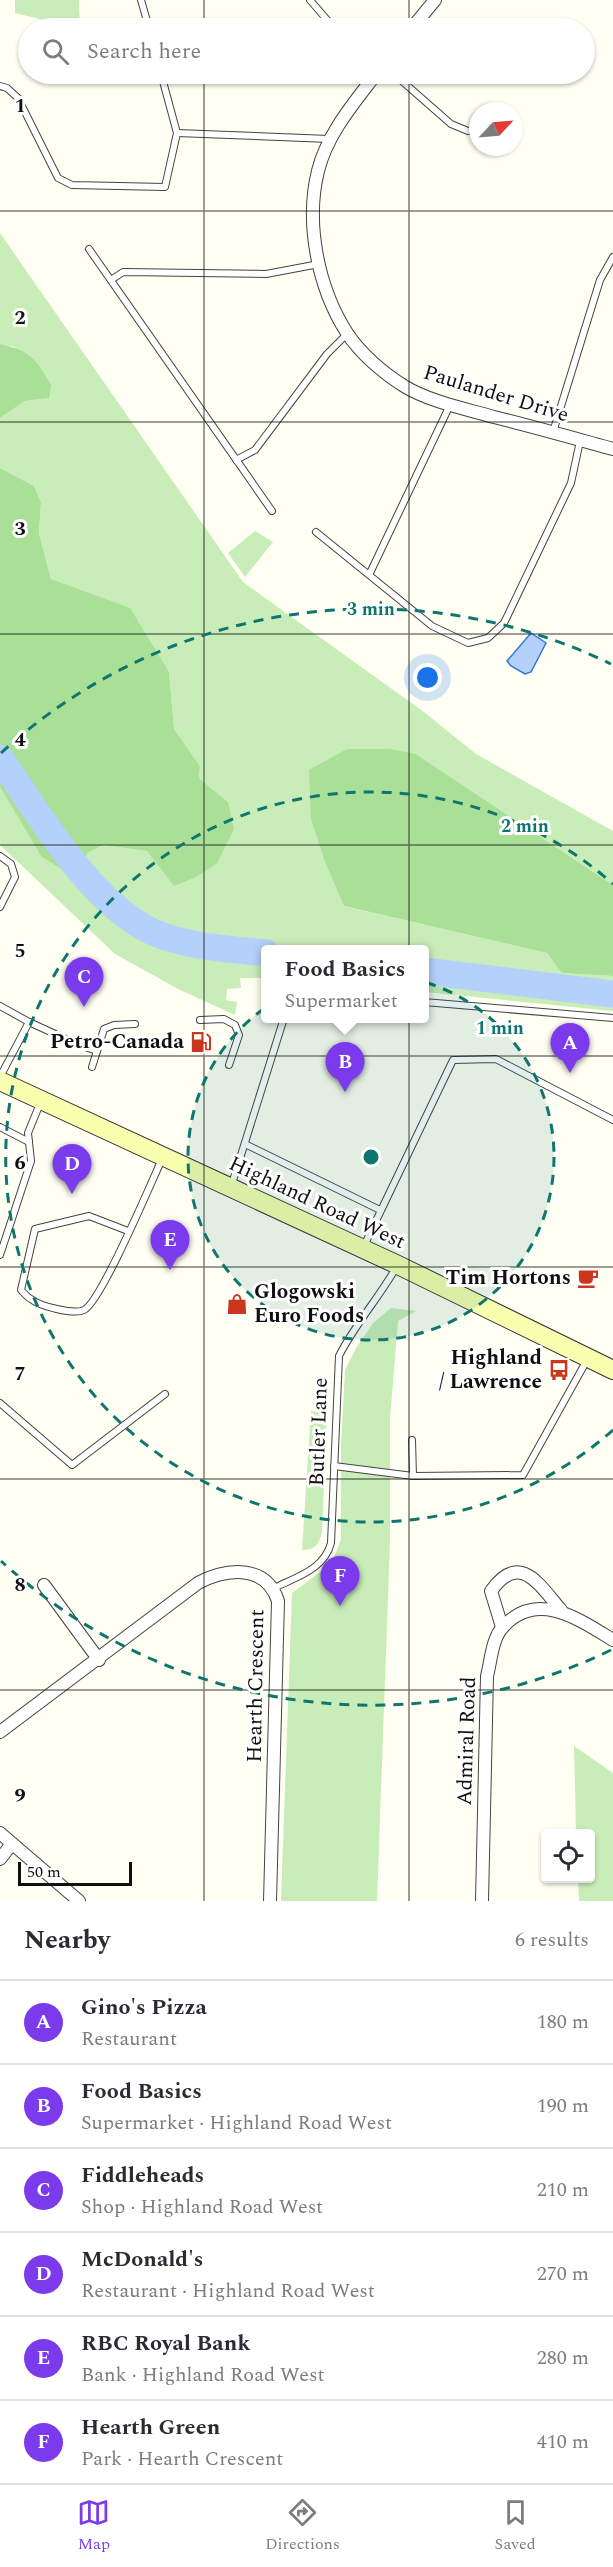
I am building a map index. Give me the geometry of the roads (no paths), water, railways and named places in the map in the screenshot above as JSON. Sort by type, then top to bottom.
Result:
[{"type":"main road","name":"Highland Road West","points":[[0,1079],[398,1265],[613,1371]]},
{"type":"street","points":[[420,18],[435,0]]},
{"type":"street","name":"Paulander Drive","points":[[367,84],[341,119],[318,169],[312,208],[320,264],[327,291],[347,333],[371,361],[404,386],[450,404],[613,449]]},
{"type":"street","name":"Hearth Crescent","points":[[0,1732],[99,1660],[198,1583],[227,1572],[242,1573],[269,1582],[274,1588],[278,1601],[270,1901]]},
{"type":"street","points":[[561,1610],[539,1609],[520,1614],[502,1627],[491,1591],[498,1581],[515,1572],[532,1576],[561,1610],[613,1640]]},
{"type":"street","points":[[44,1585],[99,1660]]},
{"type":"street","name":"Admiral Road","points":[[482,1901],[487,1676],[495,1641],[502,1627]]},
{"type":"street","points":[[0,1833],[11,1845],[79,1901]]},
{"type":"street","points":[[0,1859],[11,1845]]},
{"type":"lane","points":[[141,0],[146,18]]},
{"type":"lane","points":[[310,0],[325,18]]},
{"type":"lane","points":[[0,86],[7,88],[18,98],[58,178],[72,185],[165,187],[177,133],[164,84]]},
{"type":"lane","points":[[405,84],[451,124],[469,132]]},
{"type":"lane","points":[[177,133],[332,139]]},
{"type":"lane","points":[[89,249],[272,511]]},
{"type":"lane","points":[[553,432],[600,280],[613,257]]},
{"type":"lane","points":[[111,280],[123,272],[266,274],[320,264]]},
{"type":"lane","points":[[236,460],[255,450],[327,354],[347,333]]},
{"type":"lane","points":[[370,573],[450,404]]},
{"type":"lane","points":[[316,532],[370,573],[432,626],[468,643],[488,638],[504,623],[571,483],[581,440]]},
{"type":"lane","points":[[0,856],[11,864],[15,877],[0,907]]},
{"type":"lane","points":[[429,1002],[613,1018]]},
{"type":"lane","points":[[0,1006],[79,1046],[97,1051]]},
{"type":"lane","points":[[200,1020],[224,1019],[235,1025],[239,1035],[229,1065]]},
{"type":"lane","points":[[0,1079],[29,1022]]},
{"type":"lane","points":[[231,1188],[282,1023]]},
{"type":"lane","points":[[92,1067],[104,1029],[114,1025],[135,1024]]},
{"type":"lane","points":[[363,1249],[453,1060],[496,1059],[613,1120]]},
{"type":"lane","points":[[0,1255],[31,1161],[28,1133],[41,1100]]},
{"type":"lane","points":[[0,1128],[29,1142]]},
{"type":"lane","points":[[245,1144],[380,1210]]},
{"type":"lane","points":[[128,1231],[89,1216],[35,1229],[21,1290],[32,1301],[75,1313],[86,1310],[96,1298],[128,1231],[163,1157]]},
{"type":"lane","name":"Butler Lane","points":[[274,1588],[316,1567],[325,1559],[331,1543],[339,1356],[353,1329],[381,1294],[398,1265]]},
{"type":"lane","points":[[334,1466],[413,1476],[523,1475],[588,1359]]},
{"type":"lane","points":[[0,1403],[72,1465],[165,1394]]},
{"type":"lane","points":[[412,1440],[413,1476]]},
{"type":"water","points":[[531,633],[546,643],[531,672],[525,674],[507,661]]},
{"type":"waterway","points":[[0,758],[49,830],[87,879],[108,901],[130,919],[153,932],[180,941],[208,947],[261,952]]},
{"type":"waterway","points":[[429,972],[613,994]]},
{"type":"place","name":"Fiddleheads","points":[[84,1007]]},
{"type":"place","name":"Petro-Canada","points":[[201,1042]]},
{"type":"place","name":"Gino's Pizza","points":[[570,1073]]},
{"type":"place","name":"Food Basics","points":[[345,1092]]},
{"type":"place","name":"McDonald's","points":[[72,1194]]},
{"type":"place","name":"RBC Royal Bank","points":[[170,1270]]},
{"type":"place","name":"Tim Hortons","points":[[588,1278]]},
{"type":"place","name":"Glogowski Euro Foods","points":[[237,1304]]},
{"type":"place","name":"Highland / Lawrence","points":[[559,1370]]},
{"type":"place","name":"Hearth Green","points":[[340,1606]]}]
